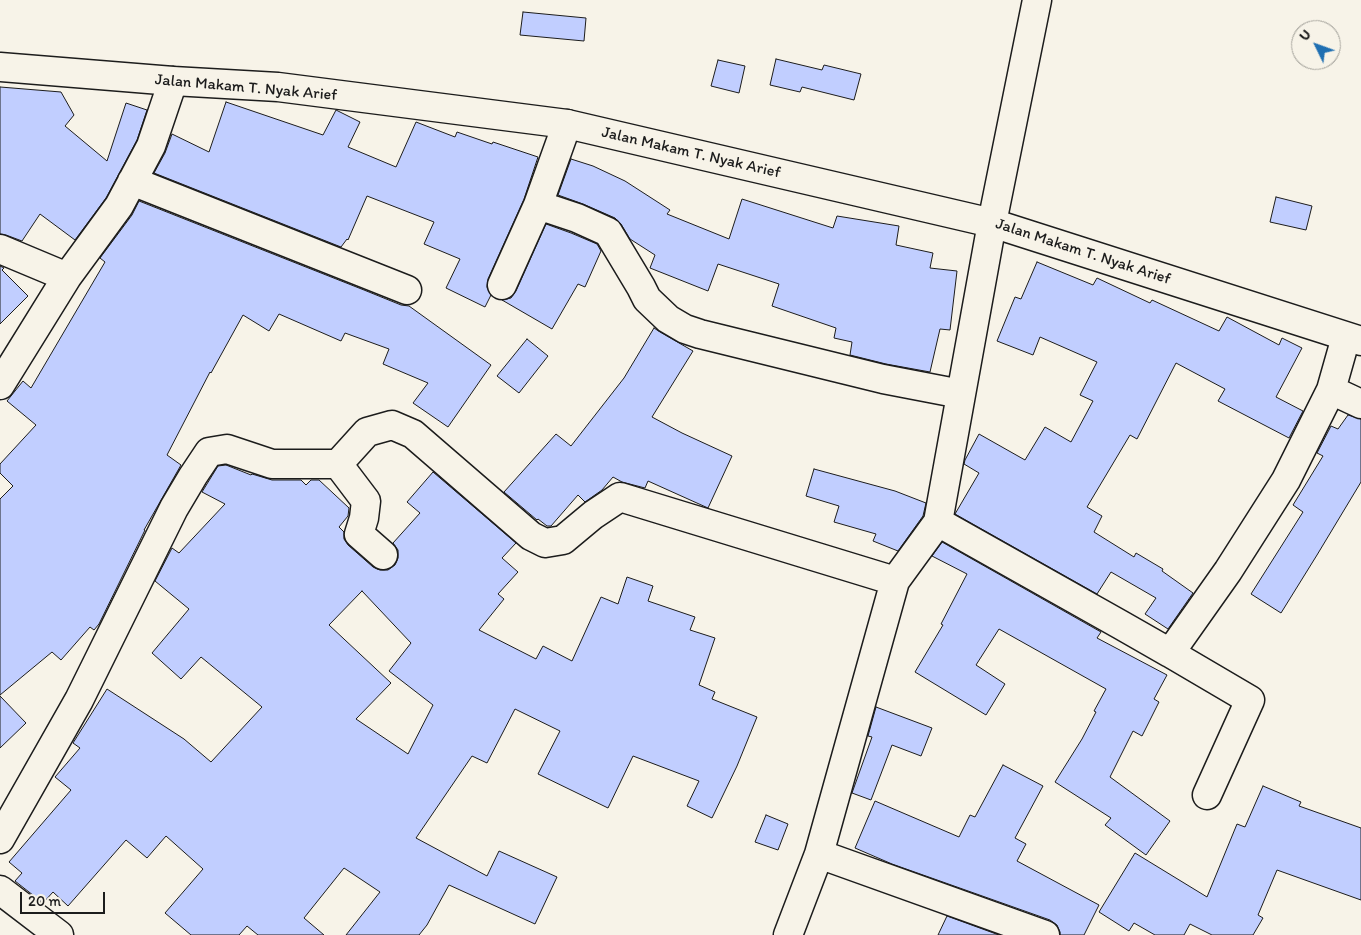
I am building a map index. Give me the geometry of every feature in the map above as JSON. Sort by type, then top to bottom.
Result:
[{"type":"street","points":[[788,935],[819,854],[895,581],[938,522],[992,223],[1037,0]]},
{"type":"street","name":"Jalan Makam T. Nyak Arief","points":[[0,67],[173,81],[278,87],[567,124],[992,223],[1354,339]]},
{"type":"street","points":[[0,385],[67,277],[118,206],[151,146],[173,81]]},
{"type":"street","points":[[502,285],[538,205],[567,124]]},
{"type":"street","points":[[132,181],[407,290]]},
{"type":"street","points":[[538,205],[577,218],[608,232],[647,299],[668,319],[684,329],[883,379],[961,394]]},
{"type":"street","points":[[0,249],[67,277]]},
{"type":"street","points":[[1170,654],[1228,571],[1286,480],[1354,339]]},
{"type":"street","points":[[1331,390],[1361,404]]},
{"type":"street","points":[[0,839],[79,700],[174,508],[209,452],[227,449],[272,464],[338,464],[367,432],[392,425],[413,434],[530,536],[545,543],[563,540],[620,497],[895,581]]},
{"type":"street","points":[[338,464],[366,501],[364,518],[359,534],[383,555]]},
{"type":"street","points":[[938,522],[1121,624],[1250,700],[1207,795]]},
{"type":"street","points":[[819,854],[1045,935]]},
{"type":"street","points":[[0,890],[59,935]]},
{"type":"building","points":[[523,12],[586,18],[584,41],[520,35]]},
{"type":"building","points":[[776,59],[822,70],[824,65],[861,74],[854,100],[802,87],[800,92],[770,85]]},
{"type":"building","points":[[718,60],[745,66],[739,93],[711,86]]},
{"type":"building","points":[[0,87],[61,92],[74,115],[65,126],[107,161],[126,103],[147,110],[137,140],[106,198],[75,240],[40,214],[22,241],[0,234]]},
{"type":"building","points":[[226,102],[323,135],[336,110],[360,122],[348,147],[396,167],[416,122],[455,137],[457,132],[538,157],[524,199],[488,279],[487,287],[491,295],[485,307],[446,288],[460,259],[424,244],[434,222],[367,196],[348,240],[341,247],[154,173],[165,153],[172,134],[209,152]]},
{"type":"building","points":[[571,159],[593,166],[625,181],[670,210],[667,214],[729,239],[742,199],[833,228],[837,216],[899,226],[896,245],[933,253],[930,268],[957,271],[950,330],[940,329],[930,372],[850,355],[852,342],[834,338],[836,328],[772,306],[779,284],[718,264],[708,291],[650,268],[655,255],[630,239],[615,218],[558,195]]},
{"type":"building","points":[[1276,197],[1312,206],[1306,230],[1270,222]]},
{"type":"building","points":[[139,201],[401,305],[409,306],[491,365],[448,427],[413,403],[428,383],[383,364],[389,349],[345,333],[341,341],[279,314],[269,331],[243,315],[210,372],[167,455],[181,465],[144,530],[99,624],[94,630],[90,627],[61,660],[52,652],[0,695],[0,499],[13,486],[0,473],[0,464],[36,425],[7,401],[23,381],[31,388],[105,262],[100,258],[132,215]]},
{"type":"building","points":[[546,224],[597,244],[601,251],[585,287],[578,284],[552,329],[502,300],[511,298],[516,291]]},
{"type":"building","points":[[1037,262],[1093,285],[1097,278],[1150,303],[1152,300],[1219,331],[1227,317],[1279,345],[1282,338],[1302,348],[1276,397],[1303,411],[1289,438],[1218,401],[1225,389],[1176,363],[1137,439],[1130,435],[1087,507],[1102,516],[1094,532],[1134,557],[1136,553],[1163,569],[1162,571],[1193,593],[1168,629],[1145,614],[1156,598],[1111,572],[1097,594],[955,514],[979,473],[964,464],[979,434],[1025,460],[1045,427],[1071,442],[1093,401],[1080,395],[1097,362],[1040,337],[1033,355],[997,341],[1015,297],[1021,299]]},
{"type":"building","points":[[0,266],[4,268],[2,270],[28,296],[0,324]]},
{"type":"building","points":[[654,328],[693,351],[652,417],[732,456],[708,508],[648,481],[645,488],[622,482],[613,477],[602,490],[585,502],[578,495],[551,526],[547,526],[504,492],[556,434],[571,446],[624,378]]},
{"type":"building","points":[[527,339],[548,356],[519,393],[497,376]]},
{"type":"building","points":[[1348,415],[1361,419],[1361,482],[1281,613],[1251,594],[1303,512],[1293,505],[1323,456],[1317,453],[1331,426],[1338,429]]},
{"type":"building","points":[[226,465],[251,475],[272,480],[301,480],[306,485],[311,480],[319,480],[349,508],[348,516],[339,527],[344,532],[344,539],[348,545],[373,567],[380,570],[388,570],[395,565],[398,558],[398,550],[393,543],[420,513],[407,502],[433,472],[516,543],[502,558],[518,572],[498,594],[504,599],[479,630],[536,659],[543,646],[572,661],[601,597],[618,604],[627,577],[653,586],[648,601],[695,617],[690,630],[715,638],[699,685],[715,692],[712,699],[757,717],[737,766],[712,818],[687,806],[699,781],[633,756],[608,808],[538,774],[560,731],[515,709],[487,763],[472,756],[416,838],[487,876],[499,851],[557,877],[535,924],[449,885],[427,925],[419,935],[346,935],[380,892],[344,868],[304,918],[324,935],[258,935],[247,926],[239,935],[191,935],[165,913],[203,869],[166,836],[147,858],[126,840],[68,906],[53,892],[43,903],[15,881],[22,873],[9,862],[71,790],[55,777],[80,748],[73,743],[107,689],[184,739],[211,762],[262,707],[201,657],[181,679],[152,653],[189,609],[155,581],[172,548],[179,553],[225,504],[202,492],[218,466]],"holes":[[[362,591],[411,643],[389,671],[433,705],[408,754],[356,719],[391,683],[329,625]]]},
{"type":"building","points":[[814,469],[895,491],[926,503],[923,516],[898,551],[873,541],[876,534],[834,522],[839,506],[806,496]]},
{"type":"building","points":[[942,542],[1101,632],[1097,638],[1167,675],[1154,699],[1159,702],[1142,736],[1133,731],[1110,777],[1170,821],[1146,855],[1105,825],[1111,818],[1055,782],[1082,739],[1106,689],[999,629],[976,665],[1005,684],[986,715],[915,672],[943,625],[941,624],[967,574],[932,556]]},
{"type":"building","points":[[0,696],[26,723],[0,748]]},
{"type":"building","points":[[876,707],[932,728],[921,756],[892,745],[871,800],[852,793],[872,737],[868,736]]},
{"type":"building","points":[[1003,765],[1043,786],[1015,838],[1026,844],[1017,861],[1099,905],[1084,935],[1060,935],[1057,925],[1050,920],[892,864],[855,848],[875,801],[959,837],[970,815],[975,817]]},
{"type":"building","points":[[1263,786],[1301,802],[1299,806],[1361,828],[1361,900],[1277,870],[1258,915],[1263,918],[1253,935],[1212,935],[1190,924],[1184,935],[1155,935],[1134,923],[1129,931],[1099,912],[1135,853],[1207,897],[1237,824],[1245,827]]},
{"type":"building","points":[[766,815],[788,824],[778,850],[755,842]]},
{"type":"building","points":[[947,916],[999,935],[938,935]]}]
